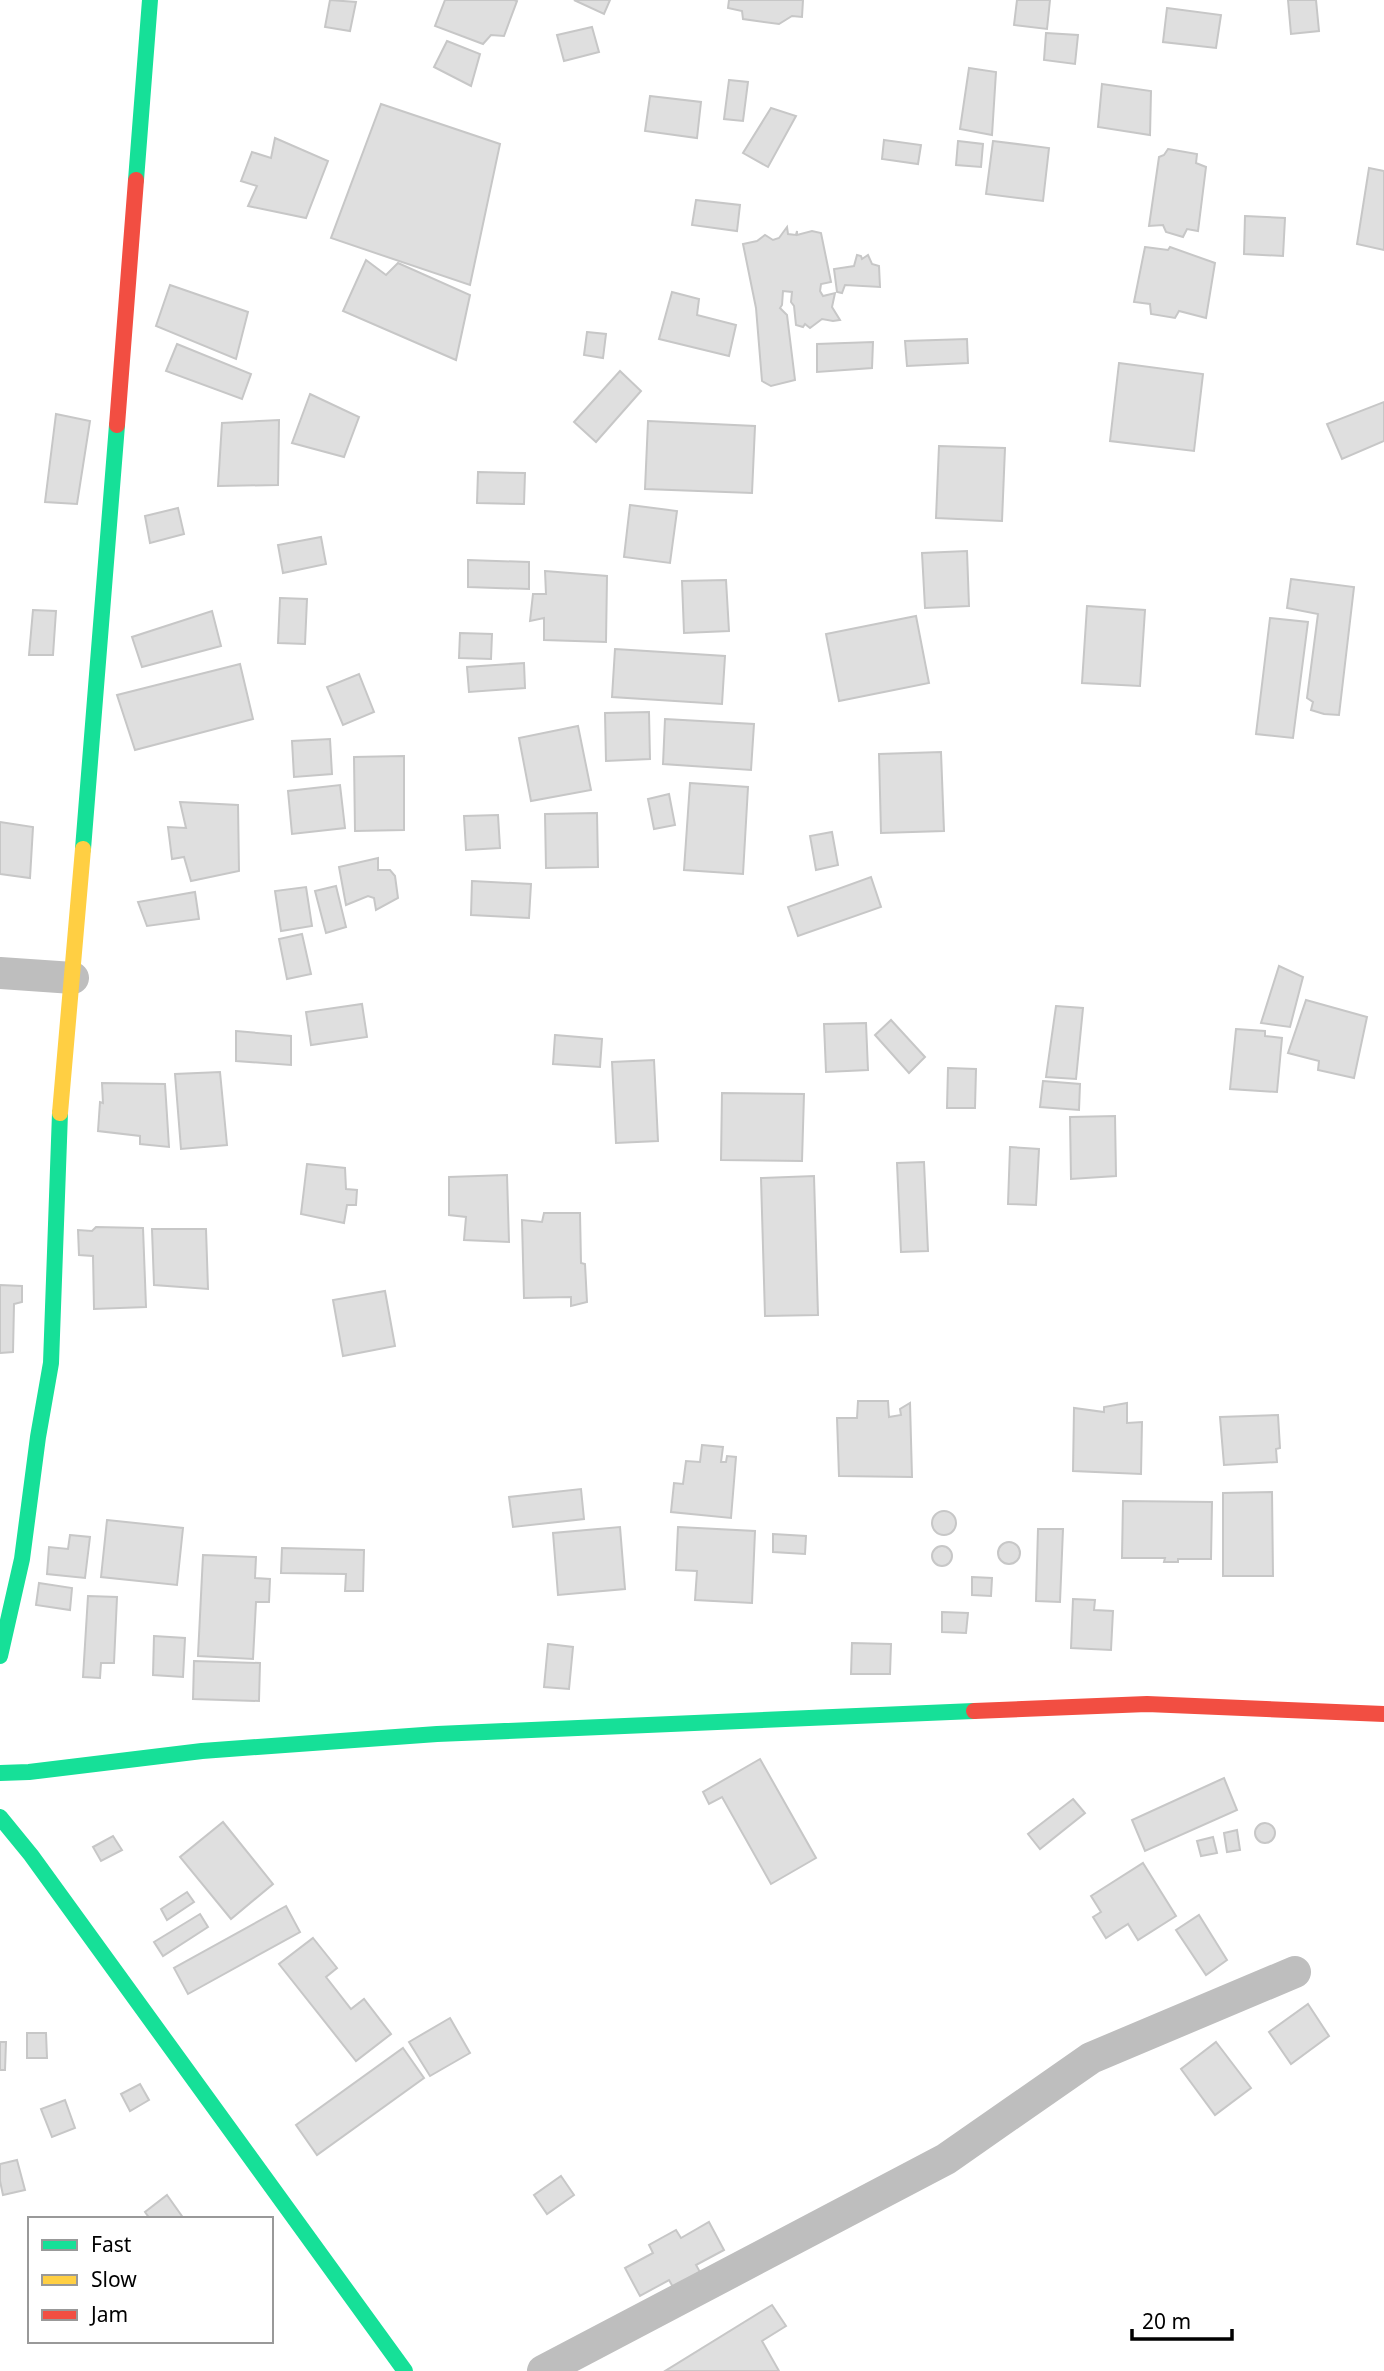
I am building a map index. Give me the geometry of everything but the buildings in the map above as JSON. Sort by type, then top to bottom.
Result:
[{"type":"street","points":[[0,1656],[22,1559],[51,1363],[61,1091],[73,978],[150,0]]},
{"type":"street","points":[[0,974],[73,978]]},
{"type":"street","points":[[0,1773],[29,1772],[202,1751],[437,1734],[1091,1706],[1147,1704],[1384,1714]]},
{"type":"street","points":[[0,1817],[31,1855],[405,2371]]},
{"type":"street","points":[[543,2371],[946,2159],[1091,2058],[1295,1972]]},
{"type":"traffic: fast","points":[[136,180],[150,0]]},
{"type":"traffic: fast","points":[[83,849],[117,425]]},
{"type":"traffic: fast","points":[[0,1656],[22,1559],[51,1363],[60,1113]]},
{"type":"traffic: fast","points":[[0,1773],[29,1772],[202,1751],[437,1734],[974,1711]]},
{"type":"traffic: fast","points":[[0,1817],[31,1855],[405,2371]]},
{"type":"traffic: slow","points":[[60,1113],[83,849]]},
{"type":"traffic: jam","points":[[117,425],[136,180]]},
{"type":"traffic: jam","points":[[974,1711],[1147,1704],[1384,1714]]}]
